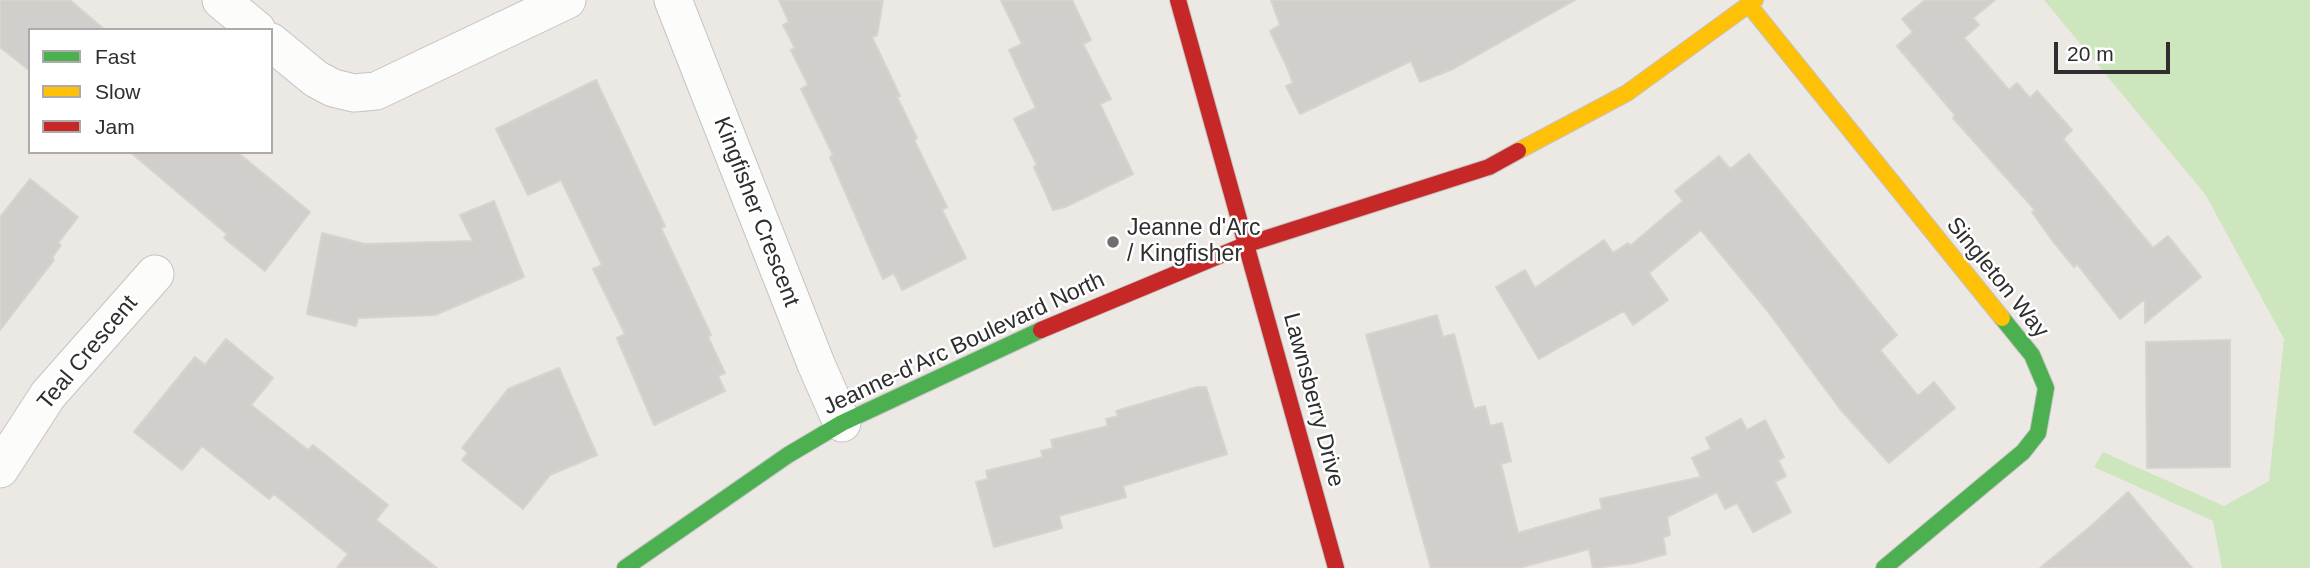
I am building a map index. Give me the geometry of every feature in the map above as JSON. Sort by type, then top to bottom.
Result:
[{"type":"street","points":[[221,0],[255,28]]},
{"type":"street","points":[[273,44],[316,79],[333,88],[354,93],[376,91],[567,0]]},
{"type":"street","name":"Kingfisher Crescent","points":[[673,0],[842,423]]},
{"type":"street","points":[[1178,0],[1245,245]]},
{"type":"street","name":"Jeanne-d'Arc Boulevard North","points":[[625,568],[788,455],[842,423],[1072,316],[1245,245],[1489,167],[1627,93],[1752,3]]},
{"type":"street","name":"Singleton Way","points":[[1752,3],[2032,355],[2046,388],[2038,433],[2023,452],[1884,568]]},
{"type":"street","name":"Lawnsberry Drive","points":[[1245,245],[1336,568]]},
{"type":"street","name":"Teal Crescent","points":[[0,469],[48,395],[155,274]]},
{"type":"green space","points":[[2044,0],[2310,0],[2310,568],[2222,568],[2213,521],[2094,467],[2103,452],[2224,506],[2269,481],[2284,339],[2205,194]]},
{"type":"building","points":[[0,0],[71,1],[103,28],[28,28],[28,69],[0,47]]},
{"type":"building","points":[[779,0],[883,0],[877,35],[872,37],[900,96],[897,97],[917,138],[914,140],[947,207],[942,210],[966,258],[902,290],[894,273],[883,279],[830,157],[833,155],[801,89],[808,85],[791,50],[795,48],[783,25],[789,22]]},
{"type":"building","points":[[1001,0],[1072,0],[1091,40],[1083,44],[1111,99],[1100,104],[1133,174],[1065,207],[1053,210],[1034,167],[1037,165],[1014,119],[1036,108],[1009,50],[1022,44]]},
{"type":"building","points":[[1271,0],[1575,0],[1453,69],[1420,82],[1411,61],[1300,114],[1286,86],[1293,83],[1270,31],[1280,25]]},
{"type":"building","points":[[1925,0],[1995,0],[1973,18],[1979,25],[1964,38],[2009,90],[2017,83],[2030,98],[2037,91],[2072,130],[2063,139],[2153,248],[2168,236],[2201,277],[2145,323],[2145,299],[2120,319],[2077,264],[2074,267],[2052,240],[2032,212],[2035,210],[1953,118],[1955,115],[1897,46],[1913,32],[1902,19]]},
{"type":"building","points":[[596,80],[665,226],[661,228],[711,335],[708,337],[725,373],[718,376],[725,391],[654,425],[617,338],[625,334],[593,269],[602,265],[561,180],[528,195],[496,129]]},
{"type":"building","points":[[132,154],[239,154],[310,212],[265,271],[224,238],[227,234]]},
{"type":"building","points":[[1749,154],[1897,335],[1880,350],[1918,396],[1934,382],[1955,408],[1889,463],[1840,409],[1766,309],[1701,230],[1649,273],[1668,300],[1633,325],[1624,311],[1539,359],[1496,287],[1525,270],[1535,288],[1604,240],[1613,253],[1628,243],[1630,246],[1683,201],[1675,191],[1719,156],[1730,169]]},
{"type":"building","points":[[30,179],[78,217],[58,243],[61,245],[52,258],[54,260],[0,330],[0,217]]},
{"type":"building","points":[[494,201],[524,277],[435,315],[358,318],[356,326],[307,314],[322,233],[365,244],[473,241],[460,215]]},
{"type":"building","points":[[1437,315],[1443,337],[1454,334],[1474,409],[1485,406],[1490,426],[1502,423],[1511,461],[1501,464],[1518,533],[1602,509],[1600,499],[1701,477],[1692,458],[1711,449],[1706,438],[1741,419],[1747,430],[1765,420],[1784,457],[1778,460],[1786,476],[1775,482],[1791,512],[1753,532],[1737,503],[1725,509],[1717,492],[1667,517],[1670,535],[1663,537],[1666,554],[1635,563],[1593,568],[1589,549],[1519,568],[1431,568],[1366,335]]},
{"type":"building","points":[[226,339],[273,378],[251,405],[308,450],[313,445],[388,505],[376,520],[437,568],[337,568],[348,554],[274,494],[269,499],[202,446],[182,470],[134,432],[195,357],[205,365]]},
{"type":"building","points":[[2230,340],[2230,467],[2147,468],[2146,342]]},
{"type":"building","points":[[559,368],[597,455],[550,475],[523,509],[462,460],[468,453],[462,448],[508,389]]},
{"type":"building","points":[[1197,387],[1206,387],[1227,454],[1123,486],[1126,497],[1059,516],[1062,528],[994,547],[976,482],[988,479],[986,471],[1043,457],[1041,451],[1053,448],[1051,440],[1108,426],[1106,419],[1118,416],[1116,411]]},
{"type":"building","points":[[2128,492],[2192,568],[2040,568],[2091,526]]},
{"type":"traffic: fast","points":[[1884,568],[2023,452],[2038,433],[2046,388],[2032,355],[2002,318]]},
{"type":"traffic: fast","points":[[625,568],[788,455],[842,423],[1041,330]]},
{"type":"traffic: slow","points":[[1518,151],[1627,93],[1755,0]]},
{"type":"traffic: slow","points":[[1749,5],[2002,318]]},
{"type":"traffic: jam","points":[[1178,0],[1336,568]]},
{"type":"traffic: jam","points":[[1041,330],[1245,245],[1489,167],[1518,151]]},
{"type":"place","name":"Jeanne d'Arc / Kingfisher","points":[[1113,242]]}]
